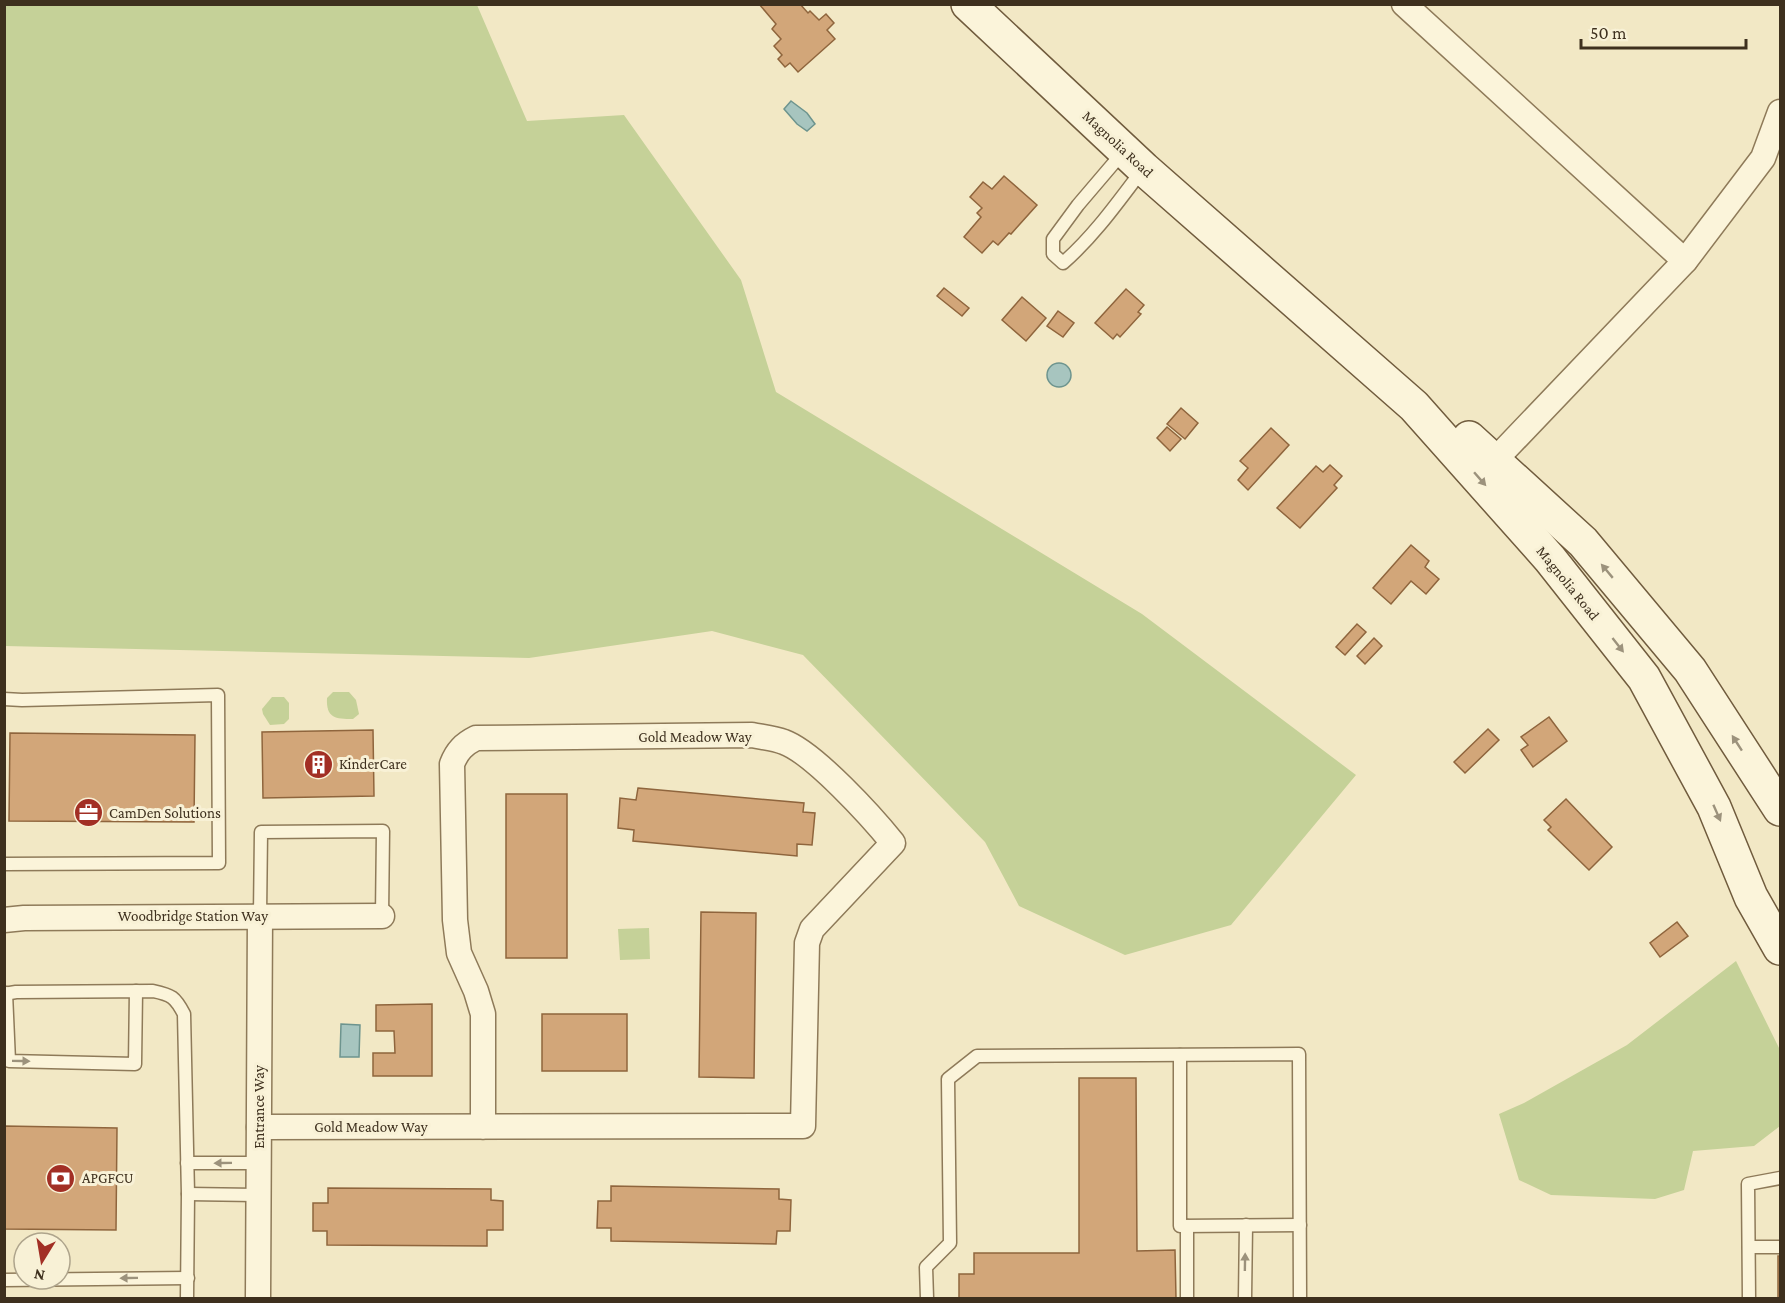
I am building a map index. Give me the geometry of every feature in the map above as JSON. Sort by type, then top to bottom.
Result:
[{"type":"main road","name":"Magnolia Road","points":[[968,4],[1134,160],[1414,406],[1550,559],[1644,678],[1714,807],[1751,897],[1780,948]]},
{"type":"main road","name":"Magnolia Road","points":[[1271,280],[1395,371],[1583,543],[1690,670],[1780,809]]},
{"type":"street","points":[[1404,4],[1685,261]]},
{"type":"street","points":[[1494,461],[1685,261],[1763,158],[1780,112]]},
{"type":"street","name":"Gold Meadow Way","points":[[259,1127],[483,1127],[803,1126],[807,943],[812,929],[893,843],[875,820],[808,756],[785,742],[752,735],[476,738],[466,743],[456,753],[452,764],[454,920],[459,953],[476,991],[483,1014],[483,1127]]},
{"type":"street","name":"Woodbridge Station Way","points":[[5,915],[24,918],[382,916]]},
{"type":"street","name":"Entrance Way","points":[[258,1299],[260,915]]},
{"type":"lane","points":[[1134,160],[1104,220],[1078,250],[1063,263],[1053,254],[1053,239],[1078,205],[1134,160]]},
{"type":"lane","points":[[4,699],[218,695],[219,863],[4,864]]},
{"type":"lane","points":[[260,915],[261,832],[383,831],[382,916]]},
{"type":"lane","points":[[136,991],[135,1064],[9,1061],[5,994],[136,991],[153,991],[177,1000],[184,1014],[188,1194],[187,1299]]},
{"type":"lane","points":[[927,1299],[926,1267],[950,1243],[948,1079],[977,1056],[1299,1054],[1300,1299]]},
{"type":"lane","points":[[1180,1055],[1180,1226],[1300,1225]]},
{"type":"lane","points":[[187,1164],[259,1163]]},
{"type":"lane","points":[[1749,1299],[1748,1184],[1780,1178]]},
{"type":"lane","points":[[188,1194],[259,1195]]},
{"type":"lane","points":[[1245,1299],[1246,1225]]},
{"type":"lane","points":[[1187,1226],[1187,1299]]},
{"type":"lane","points":[[1749,1247],[1780,1247]]},
{"type":"lane","points":[[4,1280],[188,1278]]},
{"type":"green space","points":[[5,4],[477,5],[527,121],[624,115],[741,280],[776,392],[1142,614],[1356,775],[1231,925],[1125,955],[1019,906],[985,842],[803,655],[712,631],[529,658],[5,646]]},
{"type":"green space","points":[[333,692],[349,692],[356,700],[359,714],[353,719],[333,716],[328,710],[327,698]]},
{"type":"green space","points":[[272,697],[284,697],[289,703],[289,719],[284,724],[270,725],[263,714],[262,709]]},
{"type":"green space","points":[[649,928],[650,959],[620,960],[618,929]]},
{"type":"green space","points":[[1736,961],[1780,1050],[1780,1126],[1754,1146],[1693,1151],[1684,1190],[1655,1199],[1551,1195],[1519,1180],[1499,1114],[1524,1103],[1627,1045]]},
{"type":"water","points":[[791,101],[807,113],[815,124],[807,131],[797,124],[784,109]]},
{"type":"water","points":[[1059,363],[1064,364],[1070,370],[1070,380],[1064,386],[1059,387],[1054,386],[1048,380],[1047,375],[1048,370],[1054,364]]},
{"type":"water","points":[[341,1024],[360,1025],[359,1057],[340,1057]]},
{"type":"building","points":[[759,4],[800,4],[819,20],[826,14],[834,23],[827,30],[835,39],[798,72],[790,63],[785,67],[778,59],[782,55],[774,46],[781,39],[772,29],[776,24]]},
{"type":"building","points":[[1004,176],[1037,205],[1011,234],[1009,233],[998,245],[993,241],[982,253],[964,237],[981,217],[977,213],[982,208],[970,197],[983,182],[992,189]]},
{"type":"building","points":[[944,288],[969,308],[962,316],[937,296]]},
{"type":"building","points":[[1126,289],[1144,305],[1138,312],[1141,314],[1120,337],[1117,334],[1113,339],[1095,323]]},
{"type":"building","points":[[1022,297],[1046,318],[1026,341],[1002,320]]},
{"type":"building","points":[[1058,311],[1074,323],[1063,337],[1047,326]]},
{"type":"building","points":[[1181,408],[1198,423],[1185,439],[1167,424]]},
{"type":"building","points":[[1167,427],[1181,439],[1170,451],[1157,438]]},
{"type":"building","points":[[1271,428],[1289,445],[1248,490],[1238,480],[1248,468],[1240,461]]},
{"type":"building","points":[[1330,465],[1342,476],[1334,485],[1337,488],[1300,528],[1277,508],[1316,466],[1323,472]]},
{"type":"building","points":[[1411,545],[1429,561],[1425,567],[1439,579],[1426,594],[1411,581],[1391,604],[1373,588]]},
{"type":"building","points":[[1357,624],[1366,632],[1345,655],[1336,647]]},
{"type":"building","points":[[1374,638],[1382,646],[1365,664],[1357,656]]},
{"type":"building","points":[[1549,717],[1567,741],[1533,767],[1521,750],[1528,745],[1521,737]]},
{"type":"building","points":[[1488,729],[1499,740],[1465,773],[1454,762]]},
{"type":"building","name":"KinderCare","points":[[373,730],[374,796],[263,798],[262,732]]},
{"type":"building","points":[[10,733],[195,735],[194,822],[9,821]]},
{"type":"building","points":[[638,788],[804,803],[803,812],[815,813],[812,845],[797,844],[797,856],[633,841],[634,830],[618,828],[620,798],[636,800]]},
{"type":"building","points":[[506,794],[567,794],[567,958],[506,958]]},
{"type":"building","points":[[1566,799],[1612,847],[1589,870],[1548,830],[1551,827],[1544,820]]},
{"type":"building","points":[[701,912],[756,913],[754,1078],[699,1077]]},
{"type":"building","points":[[1677,922],[1688,936],[1660,957],[1650,943]]},
{"type":"building","points":[[432,1004],[432,1076],[373,1076],[373,1053],[395,1053],[394,1031],[376,1031],[376,1005]]},
{"type":"building","points":[[542,1014],[627,1014],[627,1071],[542,1071]]},
{"type":"building","points":[[1079,1078],[1136,1078],[1137,1251],[1175,1250],[1176,1298],[959,1298],[959,1274],[974,1274],[974,1253],[1079,1253]]},
{"type":"building","name":"APGFCU","points":[[4,1126],[117,1128],[116,1230],[4,1229]]},
{"type":"building","points":[[611,1186],[779,1189],[779,1199],[791,1200],[790,1231],[777,1231],[776,1244],[611,1241],[611,1228],[597,1228],[598,1201],[611,1201]]},
{"type":"building","points":[[328,1188],[491,1189],[491,1200],[503,1201],[503,1230],[487,1230],[487,1246],[327,1245],[327,1231],[313,1231],[313,1203],[328,1203]]},
{"type":"building","points":[[1778,1256],[1780,1256],[1780,1298],[1778,1298]]},
{"type":"place","name":"KinderCare","points":[[318,764]]},
{"type":"place","name":"CamDen Solutions","points":[[88,813]]},
{"type":"place","name":"APGFCU","points":[[61,1178]]}]
